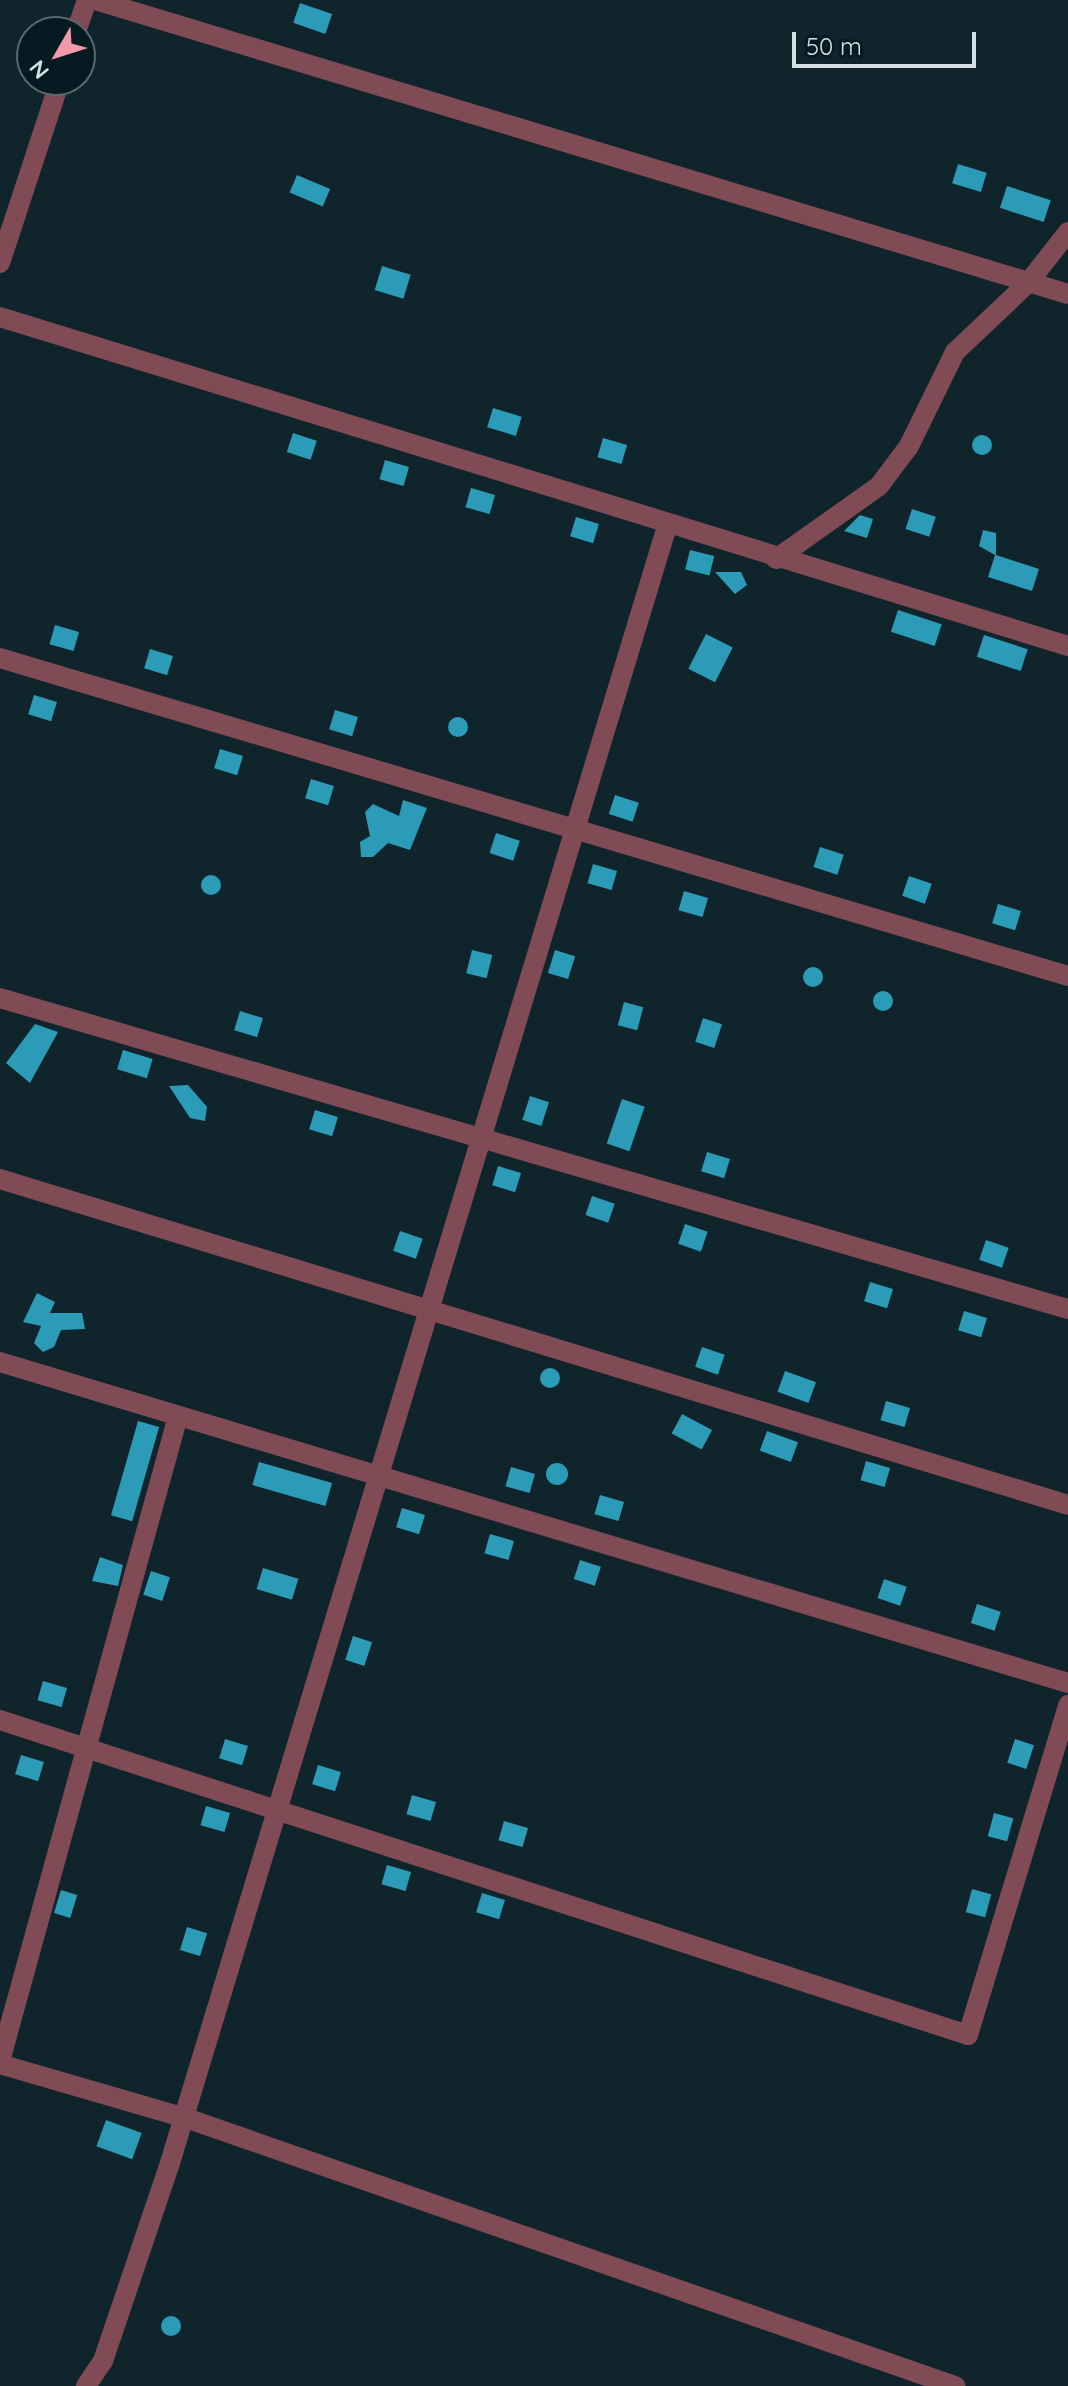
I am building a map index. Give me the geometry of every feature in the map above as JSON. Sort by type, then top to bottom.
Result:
[{"type":"street","points":[[95,0],[1068,294]]},
{"type":"street","points":[[0,263],[55,96]]},
{"type":"street","points":[[776,559],[879,486],[909,446],[955,352],[1028,283],[1068,232]]},
{"type":"street","points":[[0,317],[667,526],[1068,646]]},
{"type":"street","points":[[86,2386],[128,2294],[280,1809],[433,1315],[482,1138],[667,526]]},
{"type":"street","points":[[0,658],[575,826],[1068,976]]},
{"type":"street","points":[[0,998],[1068,1309]]},
{"type":"street","points":[[0,1179],[433,1315],[1068,1505]]},
{"type":"street","points":[[0,1362],[1068,1683]]},
{"type":"street","points":[[178,1416],[84,1746],[0,2062],[183,2117],[955,2386]]},
{"type":"street","points":[[0,1720],[968,2035],[1068,1705]]},
{"type":"building","points":[[300,3],[332,14],[325,34],[293,23]]},
{"type":"building","points":[[958,164],[987,173],[981,192],[952,183]]},
{"type":"building","points":[[297,175],[330,189],[323,207],[290,192]]},
{"type":"building","points":[[1007,186],[1051,200],[1044,222],[1000,208]]},
{"type":"building","points":[[382,266],[411,275],[403,299],[375,290]]},
{"type":"building","points":[[493,408],[522,417],[516,436],[487,427]]},
{"type":"building","points":[[293,433],[317,441],[311,460],[287,452]]},
{"type":"building","points":[[982,435],[989,438],[992,445],[989,452],[982,455],[975,452],[972,445],[975,438]]},
{"type":"building","points":[[603,438],[627,445],[622,464],[597,457]]},
{"type":"building","points":[[385,460],[409,467],[404,486],[379,479]]},
{"type":"building","points":[[471,488],[495,495],[490,514],[465,507]]},
{"type":"building","points":[[912,509],[936,517],[929,537],[906,529]]},
{"type":"building","points":[[860,515],[873,519],[867,538],[844,531]]},
{"type":"building","points":[[576,517],[599,524],[593,543],[570,536]]},
{"type":"building","points":[[983,530],[996,533],[996,555],[1039,569],[1032,591],[988,577],[995,555],[979,546]]},
{"type":"building","points":[[690,550],[714,556],[709,575],[685,569]]},
{"type":"building","points":[[715,572],[741,572],[747,585],[735,594]]},
{"type":"building","points":[[898,610],[942,624],[935,646],[891,632]]},
{"type":"building","points":[[55,625],[79,632],[74,651],[49,644]]},
{"type":"building","points":[[706,634],[733,648],[715,682],[688,669]]},
{"type":"building","points":[[984,635],[1028,649],[1021,671],[977,657]]},
{"type":"building","points":[[150,649],[173,656],[167,675],[144,668]]},
{"type":"building","points":[[34,695],[57,702],[51,721],[28,714]]},
{"type":"building","points":[[335,710],[358,717],[352,736],[329,729]]},
{"type":"building","points":[[458,717],[465,720],[468,727],[465,734],[458,737],[451,734],[448,727],[451,720]]},
{"type":"building","points":[[220,749],[243,756],[237,775],[214,768]]},
{"type":"building","points":[[311,779],[334,786],[328,805],[305,798]]},
{"type":"building","points":[[615,795],[639,803],[633,822],[609,814]]},
{"type":"building","points":[[403,800],[427,808],[410,850],[388,843],[373,857],[361,857],[360,842],[370,836],[365,812],[373,804],[399,816]]},
{"type":"building","points":[[496,833],[520,841],[513,861],[490,853]]},
{"type":"building","points":[[820,847],[844,855],[837,875],[814,867]]},
{"type":"building","points":[[593,864],[617,871],[612,890],[587,883]]},
{"type":"building","points":[[211,875],[218,878],[221,885],[218,892],[211,895],[204,892],[201,885],[204,878]]},
{"type":"building","points":[[909,876],[932,884],[925,904],[902,896]]},
{"type":"building","points":[[684,891],[708,898],[703,917],[678,910]]},
{"type":"building","points":[[998,904],[1021,911],[1015,930],[992,923]]},
{"type":"building","points":[[472,950],[492,955],[487,978],[466,973]]},
{"type":"building","points":[[555,950],[575,956],[568,979],[548,973]]},
{"type":"building","points":[[813,967],[820,970],[823,977],[820,984],[813,987],[806,984],[803,977],[806,970]]},
{"type":"building","points":[[883,991],[890,994],[893,1001],[890,1008],[883,1011],[876,1008],[873,1001],[876,994]]},
{"type":"building","points":[[624,1002],[643,1007],[637,1030],[618,1025]]},
{"type":"building","points":[[240,1011],[263,1018],[257,1037],[234,1030]]},
{"type":"building","points":[[703,1018],[722,1024],[714,1048],[695,1042]]},
{"type":"building","points":[[35,1024],[58,1032],[30,1083],[6,1063]]},
{"type":"building","points":[[123,1050],[153,1059],[147,1078],[117,1069]]},
{"type":"building","points":[[188,1085],[207,1107],[205,1121],[190,1118],[169,1086]]},
{"type":"building","points":[[530,1096],[549,1102],[541,1126],[522,1120]]},
{"type":"building","points":[[622,1099],[645,1107],[629,1151],[607,1143]]},
{"type":"building","points":[[315,1110],[338,1117],[332,1136],[309,1129]]},
{"type":"building","points":[[707,1152],[730,1159],[724,1178],[701,1171]]},
{"type":"building","points":[[498,1166],[521,1173],[515,1192],[492,1185]]},
{"type":"building","points":[[592,1196],[615,1204],[608,1223],[585,1215]]},
{"type":"building","points":[[685,1224],[708,1232],[701,1252],[678,1244]]},
{"type":"building","points":[[400,1231],[423,1239],[416,1259],[393,1251]]},
{"type":"building","points":[[986,1240],[1009,1248],[1002,1268],[979,1260]]},
{"type":"building","points":[[870,1282],[893,1289],[887,1308],[864,1301]]},
{"type":"building","points":[[37,1293],[55,1302],[50,1313],[82,1313],[85,1329],[61,1330],[54,1347],[43,1352],[34,1343],[41,1326],[23,1322]]},
{"type":"building","points":[[964,1311],[987,1318],[981,1337],[958,1330]]},
{"type":"building","points":[[702,1347],[725,1355],[718,1375],[695,1367]]},
{"type":"building","points":[[550,1368],[557,1371],[560,1378],[557,1385],[550,1388],[543,1385],[540,1378],[543,1371]]},
{"type":"building","points":[[785,1371],[816,1382],[808,1403],[777,1392]]},
{"type":"building","points":[[886,1401],[910,1408],[905,1427],[880,1420]]},
{"type":"building","points":[[682,1414],[712,1430],[702,1449],[672,1433]]},
{"type":"building","points":[[138,1421],[159,1427],[132,1521],[111,1515]]},
{"type":"building","points":[[767,1431],[798,1442],[791,1462],[760,1451]]},
{"type":"building","points":[[866,1461],[890,1468],[885,1487],[860,1480]]},
{"type":"building","points":[[259,1462],[332,1483],[325,1506],[252,1485]]},
{"type":"building","points":[[557,1463],[568,1474],[557,1485],[546,1474]]},
{"type":"building","points":[[511,1467],[535,1474],[530,1493],[505,1486]]},
{"type":"building","points":[[600,1495],[624,1502],[619,1521],[594,1514]]},
{"type":"building","points":[[402,1508],[425,1515],[419,1534],[396,1527]]},
{"type":"building","points":[[490,1534],[514,1541],[509,1560],[484,1553]]},
{"type":"building","points":[[100,1557],[123,1565],[118,1586],[92,1581]]},
{"type":"building","points":[[580,1560],[601,1567],[595,1586],[574,1579]]},
{"type":"building","points":[[263,1568],[298,1579],[292,1600],[257,1589]]},
{"type":"building","points":[[151,1571],[170,1577],[162,1601],[143,1595]]},
{"type":"building","points":[[884,1579],[907,1587],[900,1606],[877,1598]]},
{"type":"building","points":[[977,1604],[1001,1612],[995,1631],[971,1623]]},
{"type":"building","points":[[353,1636],[372,1642],[364,1666],[345,1660]]},
{"type":"building","points":[[43,1681],[67,1688],[62,1707],[37,1700]]},
{"type":"building","points":[[225,1739],[248,1746],[242,1765],[219,1758]]},
{"type":"building","points":[[1015,1739],[1034,1745],[1026,1769],[1007,1763]]},
{"type":"building","points":[[21,1755],[44,1762],[38,1781],[15,1774]]},
{"type":"building","points":[[318,1765],[341,1772],[335,1791],[312,1784]]},
{"type":"building","points":[[412,1795],[436,1802],[431,1821],[406,1814]]},
{"type":"building","points":[[206,1806],[230,1813],[225,1832],[200,1825]]},
{"type":"building","points":[[994,1813],[1013,1818],[1007,1841],[988,1836]]},
{"type":"building","points":[[504,1821],[528,1828],[523,1847],[498,1840]]},
{"type":"building","points":[[387,1865],[411,1872],[406,1891],[381,1884]]},
{"type":"building","points":[[972,1889],[991,1894],[985,1917],[966,1912]]},
{"type":"building","points":[[61,1890],[77,1895],[70,1918],[54,1913]]},
{"type":"building","points":[[482,1893],[505,1900],[499,1919],[476,1912]]},
{"type":"building","points":[[187,1927],[207,1933],[200,1956],[180,1950]]},
{"type":"building","points":[[106,2120],[142,2133],[132,2159],[96,2146]]},
{"type":"building","points":[[171,2316],[178,2319],[181,2326],[178,2333],[171,2336],[164,2333],[161,2326],[164,2319]]}]
